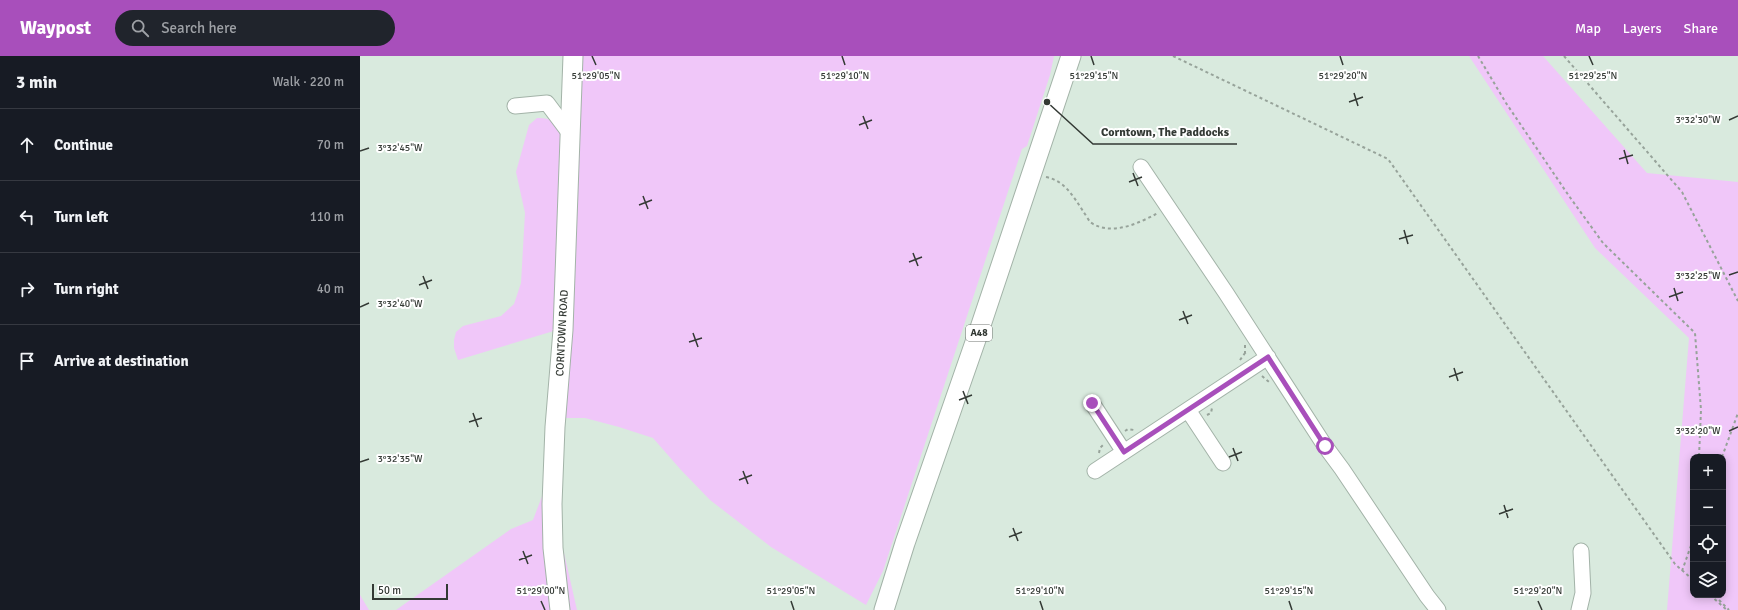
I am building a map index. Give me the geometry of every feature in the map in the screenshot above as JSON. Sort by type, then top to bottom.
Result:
[{"type":"main road","name":"CORNTOWN ROAD","points":[[560,610],[553,548],[552,504],[555,427],[563,322],[571,135],[572,56]]},
{"type":"main road","name":"A48","points":[[884,610],[905,544],[983,321],[1071,56]]},
{"type":"street","points":[[515,106],[547,103],[571,135]]},
{"type":"street","points":[[1141,167],[1268,357],[1325,446],[1438,610]]},
{"type":"street","points":[[1095,471],[1268,357]]},
{"type":"street","points":[[1092,403],[1124,452]]},
{"type":"street","points":[[1188,410],[1222,463]]},
{"type":"street","points":[[1579,610],[1583,593],[1581,550]]},
{"type":"path","points":[[1173,56],[1388,159],[1675,564],[1690,578]]},
{"type":"path","points":[[1478,56],[1506,103],[1603,243],[1695,333],[1701,410],[1699,454]]},
{"type":"path","points":[[1564,56],[1682,192],[1738,301]]},
{"type":"path","points":[[1044,176],[1055,179],[1064,185],[1090,222],[1104,227],[1117,229],[1146,219],[1160,211]]},
{"type":"path","points":[[1723,454],[1738,413]]},
{"type":"path","points":[[1682,571],[1690,548]]},
{"type":"path","points":[[1714,598],[1728,610]]},
{"type":"path","points":[[1716,598],[1728,610]]},
{"type":"shaded area","points":[[579,56],[1054,56],[1050,75],[1027,146],[1022,149],[883,571],[866,605],[771,547],[710,500],[653,438],[585,418],[561,418]]},
{"type":"shaded area","points":[[1469,56],[1543,56],[1647,173],[1738,182],[1738,610],[1667,610],[1689,338],[1595,248]]},
{"type":"shaded area","points":[[537,118],[543,118],[554,122],[563,137],[557,330],[458,360],[454,348],[456,332],[463,326],[501,316],[514,304],[521,283],[525,213],[516,172],[529,125]]},
{"type":"shaded area","points":[[547,483],[555,610],[396,610],[511,529],[533,520]]},
{"type":"shaded area","points":[[558,552],[564,553],[577,610],[564,610]]},
{"type":"shaded area","points":[[360,595],[369,610],[360,610]]},
{"type":"place","name":"Corntown, The Paddocks","points":[[1047,102]]},
{"type":"route","points":[[1092,403],[1124,452],[1268,357],[1325,446]]}]
